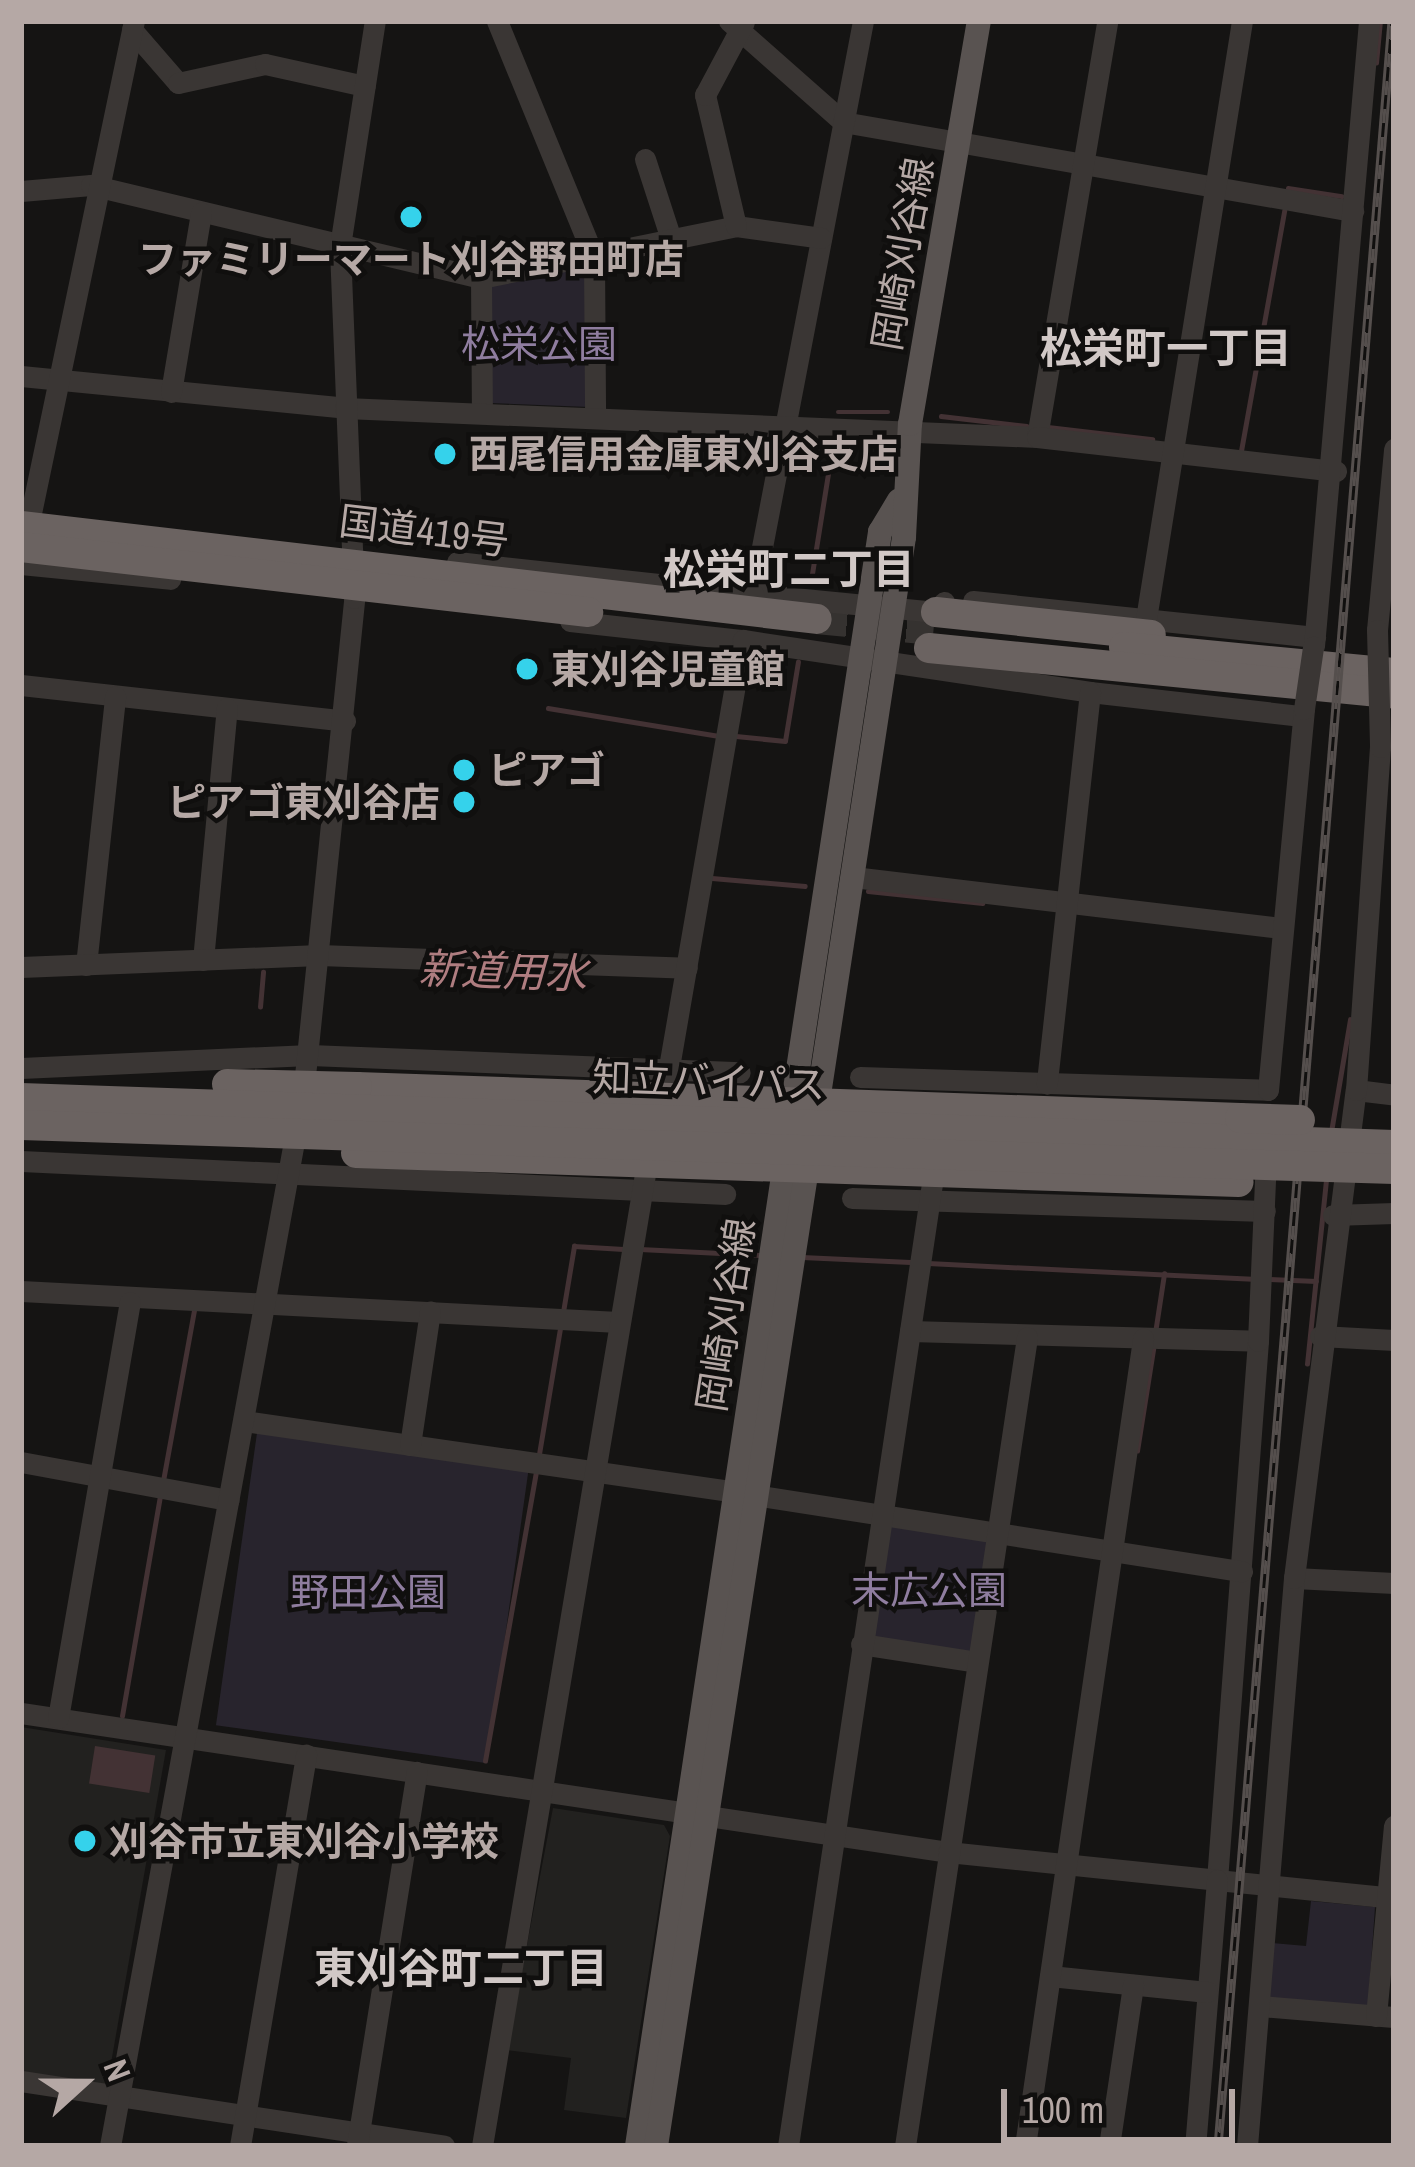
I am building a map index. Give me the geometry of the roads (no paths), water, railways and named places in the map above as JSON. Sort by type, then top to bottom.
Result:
[{"type":"highway","name":"国道419号","points":[[24,517],[354,574],[816,628]]},
{"type":"highway","name":"国道419号","points":[[22,565],[354,574]]},
{"type":"highway","points":[[932,638],[1394,660]]},
{"type":"highway","points":[[932,638],[1394,673]]},
{"type":"highway","points":[[932,638],[1394,694]]},
{"type":"highway","points":[[932,638],[1394,708]]},
{"type":"highway","points":[[26,1112],[75,1086],[666,1083],[806,1101],[945,1093],[1240,1118],[1394,1124]]},
{"type":"highway","points":[[26,1112],[75,1139],[356,1153],[645,1176],[796,1165],[932,1184],[1394,1186]]},
{"type":"highway","name":"知立バイパス","points":[[26,1112],[1394,1145]]},
{"type":"highway","name":"知立バイパス","points":[[26,1112],[1394,1169]]},
{"type":"main road","name":"岡崎刈谷線","points":[[806,1101],[853,877],[887,658],[880,532],[899,500],[979,21]]},
{"type":"main road","name":"岡崎刈谷線","points":[[637,2146],[695,1814],[806,1101],[860,655],[881,606]]},
{"type":"main road","name":"岡崎刈谷線","points":[[656,2146],[695,1814]]},
{"type":"street","points":[[110,2146],[244,1421],[260,1304],[310,1055],[345,721],[354,574],[340,246],[375,21]]},
{"type":"street","points":[[497,21],[594,258],[595,414]]},
{"type":"street","points":[[753,593],[863,21]]},
{"type":"street","points":[[1037,437],[1107,21]]},
{"type":"street","points":[[1146,619],[1242,21]]},
{"type":"street","points":[[1196,2146],[1258,1342],[1278,928],[1336,471],[1369,21]]},
{"type":"street","points":[[133,25],[178,83],[265,64],[365,86]]},
{"type":"street","points":[[24,517],[56,379],[91,185],[133,25]]},
{"type":"street","points":[[736,226],[705,95],[739,25],[843,122],[1353,211]]},
{"type":"street","points":[[645,159],[672,242]]},
{"type":"street","points":[[21,191],[91,185],[481,278],[736,226],[821,238]]},
{"type":"street","points":[[171,392],[202,212]]},
{"type":"street","points":[[481,278],[482,411]]},
{"type":"street","points":[[21,376],[345,407],[910,424],[1173,448],[1336,471]]},
{"type":"street","points":[[1250,2146],[1294,1578],[1334,1215],[1356,1090],[1388,786],[1380,747],[1377,630],[1386,593],[1394,448]]},
{"type":"street","points":[[354,574],[753,593],[881,606],[932,638]]},
{"type":"street","points":[[354,574],[743,640],[887,658],[932,638]]},
{"type":"street","points":[[1303,712],[941,676],[932,638],[946,599],[1314,642]]},
{"type":"street","points":[[666,1083],[743,640]]},
{"type":"street","points":[[21,685],[345,721]]},
{"type":"street","points":[[1047,1084],[1090,692]]},
{"type":"street","points":[[86,965],[115,697]]},
{"type":"street","points":[[203,960],[227,708]]},
{"type":"street","points":[[853,877],[1278,928]]},
{"type":"street","points":[[21,967],[319,955],[687,968]]},
{"type":"street","points":[[21,1068],[310,1055],[666,1083],[740,1072]]},
{"type":"street","points":[[860,1077],[945,1093],[1047,1084],[1268,1090]]},
{"type":"street","points":[[1356,1090],[1394,1095]]},
{"type":"street","points":[[21,1161],[288,1177],[645,1176],[724,1194]]},
{"type":"street","points":[[482,2146],[645,1176]]},
{"type":"street","points":[[852,1198],[932,1184],[1264,1211]]},
{"type":"street","points":[[788,2146],[932,1184]]},
{"type":"street","points":[[1334,1215],[1394,1213]]},
{"type":"street","points":[[21,1291],[130,1302],[618,1322]]},
{"type":"street","points":[[58,1718],[130,1302]]},
{"type":"street","points":[[410,1445],[430,1311]]},
{"type":"street","points":[[910,1331],[1258,1342]]},
{"type":"street","points":[[1320,1336],[1394,1340]]},
{"type":"street","points":[[904,2146],[1027,1337]]},
{"type":"street","points":[[1025,2146],[1143,1339]]},
{"type":"street","points":[[244,1421],[1242,1571]]},
{"type":"street","points":[[21,1462],[229,1500]]},
{"type":"street","points":[[1294,1578],[1394,1583]]},
{"type":"street","points":[[862,1644],[977,1662]]},
{"type":"street","points":[[21,1713],[948,1852],[1390,1897]]},
{"type":"street","points":[[240,2146],[306,1755]]},
{"type":"street","points":[[358,2139],[417,1772]]},
{"type":"street","points":[[1260,2006],[1385,2017],[1394,1826]]},
{"type":"street","points":[[1050,1976],[1207,1992]]},
{"type":"street","points":[[1109,2146],[1133,1984]]},
{"type":"street","points":[[21,2081],[358,2139],[444,2146]]},
{"type":"waterway","points":[[1376,63],[1380,21]]},
{"type":"waterway","points":[[1288,188],[1341,196]]},
{"type":"waterway","points":[[1241,451],[1284,211]]},
{"type":"waterway","points":[[838,412],[888,412]]},
{"type":"waterway","points":[[941,416],[1026,426]]},
{"type":"waterway","points":[[1048,427],[1152,439]]},
{"type":"waterway","points":[[811,580],[834,437]]},
{"type":"waterway","points":[[736,736],[785,741],[798,662]]},
{"type":"waterway","points":[[548,708],[719,736]]},
{"type":"waterway","name":"新道用水","points":[[712,878],[805,886]]},
{"type":"waterway","name":"新道用水","points":[[868,891],[982,903]]},
{"type":"waterway","points":[[260,1007],[263,972]]},
{"type":"waterway","points":[[1331,1132],[1350,1020]]},
{"type":"waterway","points":[[1307,1364],[1326,1179]]},
{"type":"waterway","points":[[563,1312],[574,1246],[623,1249]]},
{"type":"waterway","points":[[640,1249],[760,1255]]},
{"type":"waterway","points":[[802,1257],[910,1262]]},
{"type":"waterway","points":[[928,1263],[1252,1279]]},
{"type":"waterway","points":[[1155,1333],[1164,1274]]},
{"type":"waterway","points":[[1269,1279],[1316,1281]]},
{"type":"waterway","points":[[163,1481],[194,1310]]},
{"type":"waterway","points":[[539,1454],[560,1329]]},
{"type":"waterway","points":[[1137,1451],[1154,1344]]},
{"type":"waterway","points":[[485,1761],[536,1471]]},
{"type":"waterway","points":[[122,1716],[160,1497]]},
{"type":"tunnel","points":[[817,619],[933,630]]},
{"type":"railway","points":[[1218,2146],[1392,21]]},
{"type":"place","name":"ファミリーマート刈谷野田町店","points":[[411,217]]},
{"type":"place","name":"西尾信用金庫東刈谷支店","points":[[445,454]]},
{"type":"place","name":"東刈谷児童館","points":[[527,669]]},
{"type":"place","name":"ピアゴ","points":[[464,770]]},
{"type":"place","name":"ピアゴ東刈谷店","points":[[464,802]]},
{"type":"place","name":"刈谷市立東刈谷小学校","points":[[85,1841]]},
{"type":"district","name":"松栄町一丁目","points":[[1166,348]]},
{"type":"district","name":"松栄町二丁目","points":[[789,569]]},
{"type":"district","name":"東刈谷町二丁目","points":[[461,1968]]},
{"type":"park label","name":"松栄公園","points":[[539,344]]},
{"type":"park label","name":"末広公園","points":[[929,1590]]},
{"type":"park label","name":"野田公園","points":[[368,1592]]}]
